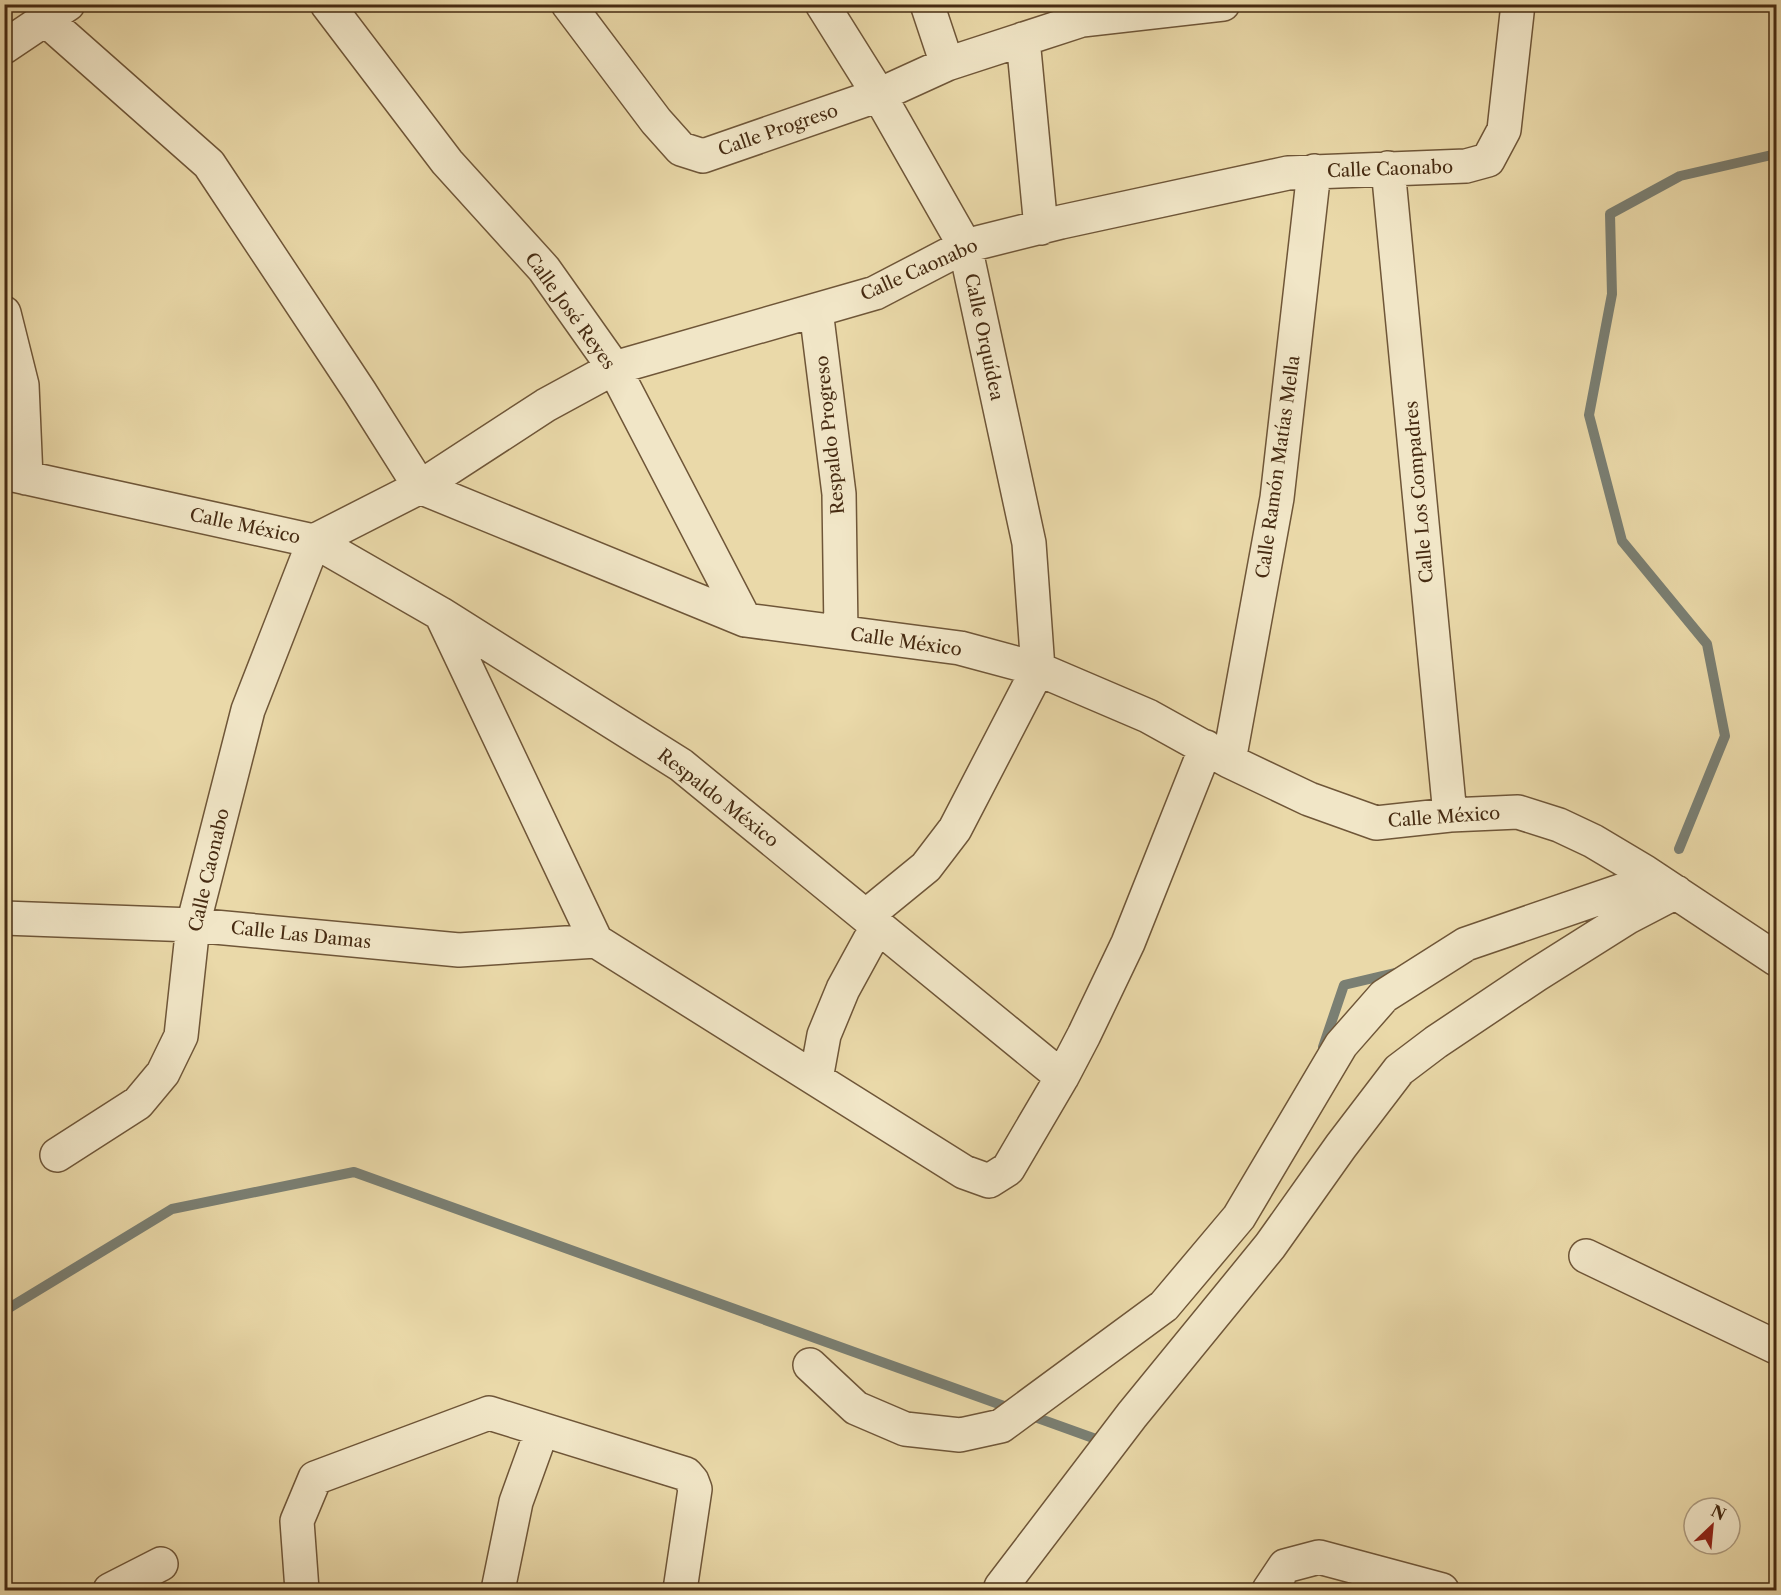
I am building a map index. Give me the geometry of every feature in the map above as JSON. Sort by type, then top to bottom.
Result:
[{"type":"street","name":"Calle José Reyes","points":[[327,4],[447,162],[544,269],[614,368],[745,620]]},
{"type":"street","name":"Calle Progreso","points":[[567,4],[681,149],[703,156],[879,95],[947,64],[1082,20],[1223,4]]},
{"type":"street","name":"Calle Orquídea","points":[[822,4],[879,95],[965,246],[1029,543],[1038,669]]},
{"type":"street","points":[[927,4],[947,64]]},
{"type":"street","name":"Calle Caonabo","points":[[420,487],[546,405],[614,368],[875,293],[965,246],[1061,222],[1288,173],[1466,166],[1488,160],[1504,130],[1518,4]]},
{"type":"street","points":[[4,47],[57,12],[209,164],[420,487]]},
{"type":"street","points":[[1023,39],[1041,228]]},
{"type":"street","name":"Calle Los Compadres","points":[[1388,168],[1450,815]]},
{"type":"street","name":"Calle Ramón Matías Mella","points":[[816,1079],[964,1173],[989,1181],[1008,1169],[1062,1077],[1218,754],[1277,498],[1314,171]]},
{"type":"street","name":"Respaldo Progreso","points":[[816,310],[839,494],[841,632]]},
{"type":"street","points":[[4,313],[22,385],[15,475]]},
{"type":"street","name":"Calle México","points":[[15,475],[314,541],[420,487],[745,620],[960,648],[1038,669],[1148,716],[1309,800],[1377,823],[1450,815],[1518,812],[1559,825],[1593,841],[1659,881],[1776,959]]},
{"type":"street","name":"Calle Caonabo","points":[[57,1155],[138,1103],[163,1073],[181,1036],[194,925],[248,710],[314,541]]},
{"type":"street","name":"Respaldo México","points":[[314,541],[441,614],[681,765],[1062,1077]]},
{"type":"street","points":[[441,614],[596,941],[816,1079],[824,1035],[872,921],[926,867],[955,829],[1038,669]]},
{"type":"street","points":[[810,1365],[856,1408],[905,1429],[960,1435],[1000,1426],[1164,1306],[1239,1217],[1341,1045],[1384,996],[1466,944],[1659,881]]},
{"type":"street","points":[[1000,1590],[1021,1558],[1132,1415],[1270,1246],[1341,1146],[1399,1070],[1536,975],[1628,917],[1659,881]]},
{"type":"street","name":"Calle Las Damas","points":[[4,918],[194,925],[459,950],[596,941]]},
{"type":"street","points":[[1586,1256],[1776,1347]]},
{"type":"street","points":[[302,1590],[297,1521],[315,1478],[489,1413],[686,1474],[695,1489],[680,1590]]},
{"type":"street","points":[[498,1590],[516,1502],[542,1430]]},
{"type":"street","points":[[1269,1590],[1285,1566],[1319,1557],[1442,1590]]},
{"type":"street","points":[[110,1590],[161,1564]]},
{"type":"waterway","points":[[1679,849],[1725,736],[1707,644],[1622,541],[1589,415],[1612,294],[1610,214],[1680,176],[1776,154]]},
{"type":"waterway","points":[[1323,1047],[1344,985],[1399,972]]},
{"type":"waterway","points":[[4,1311],[172,1209],[354,1172],[1107,1443]]}]
